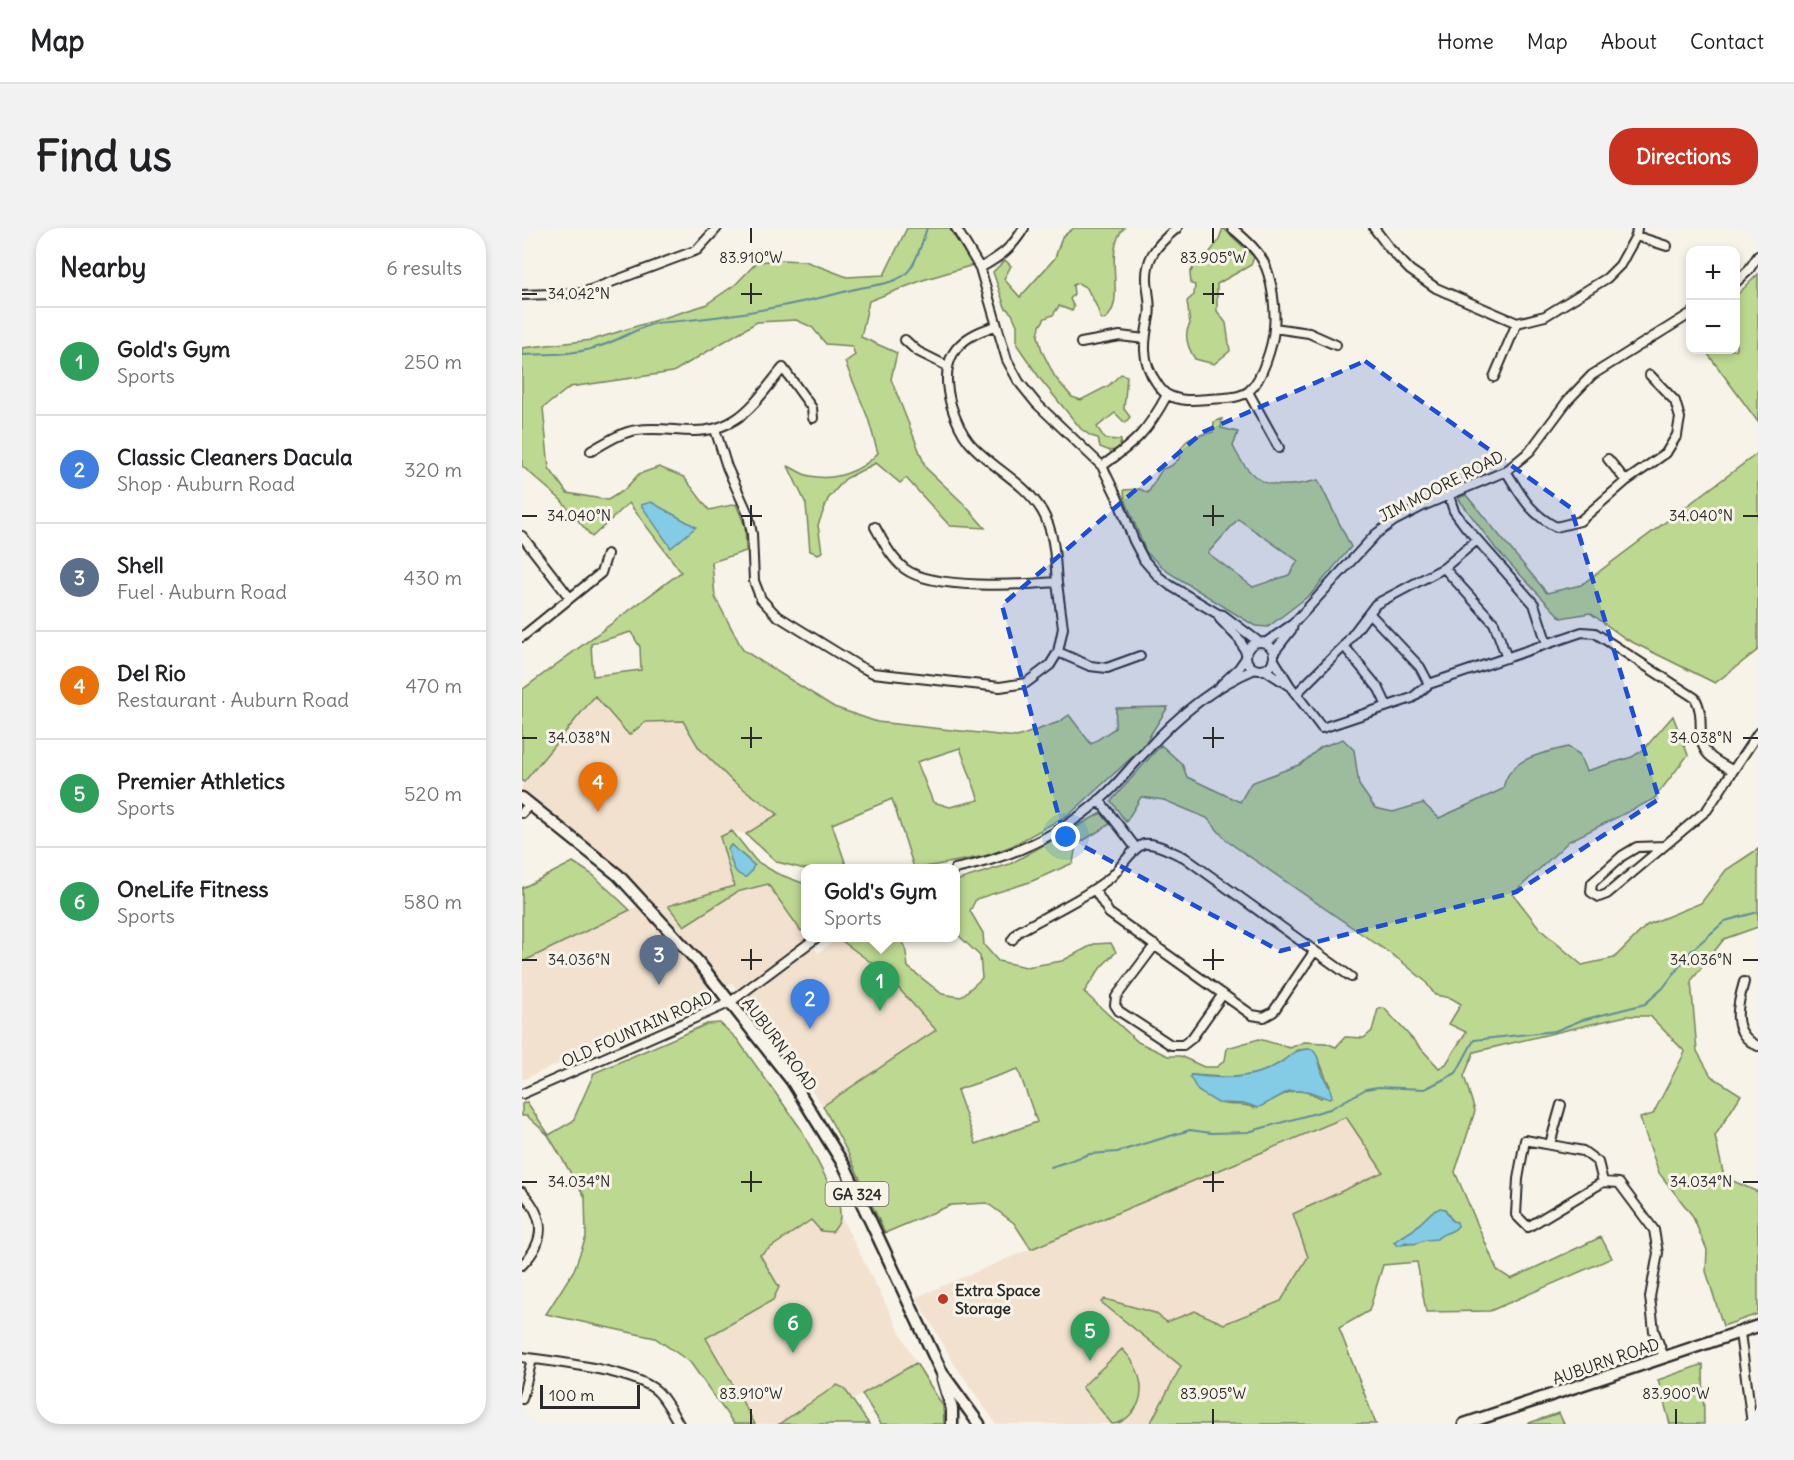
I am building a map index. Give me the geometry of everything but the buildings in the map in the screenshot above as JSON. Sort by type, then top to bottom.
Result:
[{"type":"main road","name":"AUBURN ROAD","points":[[526,801],[618,875],[699,963],[792,1081],[845,1167],[942,1372],[975,1422]]},
{"type":"main road","name":"AUBURN ROAD","points":[[1464,1424],[1758,1326]]},
{"type":"main road","points":[[942,1372],[952,1409],[952,1424]]},
{"type":"street","points":[[522,295],[582,293],[697,250],[717,228]]},
{"type":"street","points":[[956,228],[980,268],[1007,360],[1019,382],[1036,403],[1102,466],[1144,560],[1159,577],[1171,586],[1223,615],[1262,642],[1274,656],[1290,686],[1322,728],[1412,698],[1429,684],[1582,632],[1595,633],[1695,698],[1700,707],[1701,744],[1710,757],[1732,770]]},
{"type":"street","points":[[980,268],[1002,255],[1014,244],[1024,228]]},
{"type":"street","points":[[1177,228],[1161,241],[1148,262],[1146,281],[1151,312],[1144,357],[1149,373],[1167,395],[1187,400],[1231,397],[1248,392],[1264,369],[1274,328],[1272,291],[1264,261],[1248,241],[1232,228]]},
{"type":"street","points":[[1374,228],[1410,270],[1436,288],[1517,323],[1545,316],[1607,278],[1620,265],[1636,232],[1667,246]]},
{"type":"street","points":[[1740,278],[1758,256]]},
{"type":"street","name":"JIM MOORE ROAD","points":[[1262,642],[1293,624],[1376,534],[1416,510],[1506,471],[1530,452],[1568,400],[1592,375],[1686,316]]},
{"type":"street","points":[[1494,377],[1517,323]]},
{"type":"street","points":[[715,429],[727,467],[748,514],[752,534],[754,581],[761,599],[776,615],[857,666],[873,673],[999,687],[1026,683],[1050,665],[1058,652],[1063,628],[1051,532],[1042,510],[969,442],[956,421],[946,383],[947,366],[963,341],[978,331],[996,326]]},
{"type":"street","points":[[1274,328],[1309,333],[1336,345]]},
{"type":"street","points":[[1081,343],[1120,336],[1145,339]]},
{"type":"street","points":[[905,340],[917,351],[947,366]]},
{"type":"street","points":[[591,451],[636,430],[695,432],[715,429],[738,418],[783,368],[812,408],[813,418]]},
{"type":"street","points":[[1506,471],[1528,506],[1540,519],[1556,527],[1580,521],[1626,481],[1666,453],[1677,435],[1680,418],[1675,401],[1650,375]]},
{"type":"street","points":[[1248,392],[1279,448]]},
{"type":"street","points":[[1102,466],[1133,444],[1152,423],[1167,395]]},
{"type":"street","points":[[1608,459],[1626,481]]},
{"type":"street","points":[[1449,495],[1454,511],[1534,604],[1547,644]]},
{"type":"street","points":[[875,527],[890,554],[906,570],[926,579],[1006,586],[1057,582]]},
{"type":"street","points":[[522,536],[570,598]]},
{"type":"street","points":[[1296,694],[1344,646],[1376,604],[1444,568],[1477,540]]},
{"type":"street","points":[[522,637],[601,573],[607,554]]},
{"type":"street","points":[[1444,568],[1494,623],[1507,658]]},
{"type":"street","points":[[1369,613],[1420,667],[1429,684]]},
{"type":"street","points":[[1218,614],[1240,640],[1249,665],[1255,669],[1265,670],[1290,686]]},
{"type":"street","name":"JIM MOORE ROAD","points":[[1274,656],[1293,624]]},
{"type":"street","points":[[960,868],[984,863],[1029,846],[1053,833],[1099,800],[1172,724],[1239,668],[1251,645],[1262,642]]},
{"type":"street","points":[[1344,646],[1379,689],[1387,706]]},
{"type":"street","points":[[1058,652],[1090,666],[1107,668],[1140,656]]},
{"type":"street","points":[[1265,670],[1274,656]]},
{"type":"street","points":[[1221,685],[1226,685],[1255,669]]},
{"type":"street","points":[[1663,846],[1637,847],[1622,856],[1592,882],[1591,892],[1599,897],[1607,894],[1707,810],[1758,733]]},
{"type":"street","points":[[1099,800],[1136,848]]},
{"type":"street","points":[[522,813],[526,801]]},
{"type":"street","points":[[1012,940],[1018,932],[1095,890],[1120,869],[1136,848],[1145,844],[1155,845],[1184,857],[1351,977]]},
{"type":"street","points":[[1095,890],[1109,913],[1252,1015],[1264,1017],[1272,1012],[1314,952]]},
{"type":"street","points":[[729,1003],[811,942]]},
{"type":"street","points":[[1155,945],[1116,997],[1115,1005],[1119,1011],[1172,1045],[1183,1046],[1192,1038],[1223,994]]},
{"type":"street","points":[[1744,982],[1736,1008],[1739,1027],[1749,1042],[1758,1046]]},
{"type":"street","name":"OLD FOUNTAIN ROAD","points":[[522,1094],[729,1003]]},
{"type":"street","points":[[1550,1144],[1561,1105]]},
{"type":"street","points":[[1603,1182],[1598,1162],[1583,1151],[1525,1140],[1518,1179],[1516,1215],[1528,1227],[1603,1182],[1619,1183],[1654,1230],[1658,1253],[1650,1297],[1654,1331],[1664,1357]]},
{"type":"street","points":[[522,1192],[536,1208],[540,1222],[539,1239],[531,1255],[522,1264]]},
{"type":"street","points":[[1740,1333],[1752,1424]]},
{"type":"street","points":[[522,1357],[622,1374],[642,1380],[659,1392],[679,1424]]},
{"type":"street","points":[[522,1398],[532,1359]]},
{"type":"highlighted area","points":[[1365,361],[1571,508],[1659,799],[1516,892],[1280,951],[1064,836],[1002,605],[1203,432]]},
{"type":"shaded area","points":[[595,696],[646,722],[683,721],[699,748],[731,780],[779,814],[746,834],[732,831],[734,886],[668,906],[684,926],[737,892],[768,884],[801,930],[801,942],[810,942],[818,953],[833,942],[843,942],[884,972],[936,1030],[823,1106],[732,983],[704,999],[522,1080],[522,962],[644,903],[522,796],[522,785]]},
{"type":"shaded area","points":[[1346,1117],[1383,1172],[1293,1214],[1308,1257],[1281,1301],[1224,1324],[1195,1312],[1167,1322],[1155,1313],[1105,1299],[1102,1302],[1181,1366],[1150,1424],[996,1424],[955,1365],[916,1297]]},
{"type":"shaded area","points":[[841,1217],[916,1363],[853,1400],[844,1388],[837,1385],[779,1424],[755,1424],[706,1338],[779,1287],[759,1255],[812,1220],[838,1226]]},
{"type":"green space","points":[[907,228],[949,228],[973,265],[923,280],[869,301],[861,337],[897,353],[891,379],[926,468],[964,504],[985,528],[950,526],[906,478],[900,483],[876,463],[845,479],[828,499],[818,525],[822,552],[818,554],[810,551],[806,504],[788,466],[810,476],[838,476],[864,465],[878,453],[868,418],[845,362],[855,355],[852,346],[826,344],[812,327],[796,320],[757,322],[673,372],[570,387],[543,408],[549,468],[567,493],[608,500],[624,490],[639,474],[659,467],[684,477],[709,510],[736,504],[745,526],[746,551],[712,562],[715,597],[743,650],[834,707],[877,722],[1017,737],[1059,722],[1069,715],[1091,744],[1115,728],[1116,708],[1168,707],[1142,748],[1070,814],[1012,846],[985,856],[942,864],[913,864],[892,799],[832,824],[846,864],[801,864],[801,868],[777,862],[746,834],[778,814],[731,780],[699,748],[683,721],[646,722],[629,735],[595,696],[524,782],[522,781],[522,690],[681,572],[629,503],[592,537],[560,499],[522,466],[522,348],[592,340],[705,305],[736,284],[757,262],[805,261],[847,277],[884,275]],"holes":[[[631,632],[640,647],[641,670],[593,676],[591,644]],[[960,748],[979,800],[950,807],[933,802],[917,762]]]},
{"type":"green space","points":[[1074,228],[1124,228],[1118,238],[1115,251],[1115,290],[1111,312],[1104,320],[1100,318],[1087,288],[1078,283],[1073,285],[1074,294],[1070,299],[1074,307],[1072,311],[1059,306],[1053,315],[1045,318],[1038,336],[1042,351],[1055,377],[1072,397],[1081,400],[1108,386],[1121,374],[1127,376],[1124,409],[1130,417],[1125,423],[1115,413],[1097,427],[1105,439],[1121,440],[1119,449],[1110,451],[1100,447],[1098,438],[1081,429],[1041,380],[1017,345],[1017,325],[1012,314],[1005,307],[993,272],[1005,260],[1011,266],[1004,279],[1020,297],[1055,258],[1062,237]]},
{"type":"green space","points":[[1223,228],[1254,257],[1251,265],[1217,284],[1217,311],[1226,323],[1230,351],[1214,364],[1195,359],[1190,350],[1187,341],[1190,324],[1187,301],[1194,295],[1195,285],[1191,284],[1190,273],[1199,258],[1209,253],[1218,242]]},
{"type":"green space","points":[[1758,274],[1758,422],[1708,354],[1740,354],[1740,292]]},
{"type":"green space","points":[[1222,419],[1221,428],[1238,432],[1233,446],[1249,471],[1257,478],[1277,485],[1318,480],[1351,547],[1311,594],[1268,627],[1255,626],[1168,572],[1146,552],[1125,499],[1124,490],[1140,489],[1148,493],[1162,469],[1171,466],[1179,459],[1180,451],[1186,442],[1213,432],[1214,422]],"holes":[[[1238,519],[1298,561],[1289,575],[1253,587],[1208,553]]]},
{"type":"green space","points":[[1758,453],[1758,650],[1715,683],[1626,639],[1590,613],[1561,618],[1496,549],[1458,498],[1466,495],[1547,593],[1581,585]]},
{"type":"green space","points":[[1673,716],[1688,755],[1654,799],[1569,841],[1513,894],[1541,930],[1582,965],[1614,958],[1647,925],[1701,903],[1726,870],[1758,849],[1758,927],[1724,939],[1691,981],[1697,1051],[1711,1076],[1741,1095],[1715,1136],[1724,1177],[1758,1192],[1758,1314],[1723,1326],[1706,1271],[1707,1250],[1692,1215],[1659,1173],[1640,1118],[1653,1114],[1685,1052],[1650,1016],[1626,1016],[1474,1052],[1464,1076],[1475,1111],[1455,1172],[1497,1270],[1511,1279],[1601,1237],[1612,1258],[1490,1311],[1426,1312],[1417,1262],[1383,1265],[1369,1311],[1339,1328],[1376,1424],[1150,1424],[1181,1366],[1101,1302],[1105,1299],[1155,1313],[1167,1322],[1195,1311],[1224,1324],[1281,1301],[1308,1257],[1293,1214],[1383,1172],[1346,1117],[1031,1249],[1014,1223],[987,1203],[951,1205],[885,1233],[850,1157],[823,1106],[936,1030],[884,972],[843,942],[902,942],[908,967],[942,994],[961,997],[982,978],[980,956],[960,937],[960,879],[1010,864],[1101,813],[1110,824],[1076,845],[1073,863],[1030,882],[976,899],[970,911],[983,933],[984,945],[998,961],[1026,967],[1062,961],[1094,944],[1111,943],[1116,952],[1101,967],[1084,992],[1138,1042],[1168,1056],[1180,1056],[1204,1067],[1217,1067],[1225,1060],[1227,1048],[1259,1039],[1290,1048],[1304,1042],[1326,1043],[1336,1047],[1345,1037],[1364,1038],[1372,1031],[1378,1009],[1384,1008],[1439,1068],[1446,1064],[1466,1032],[1449,1024],[1461,1004],[1451,998],[1435,995],[1425,981],[1401,961],[1227,841],[1207,818],[1164,800],[1141,797],[1126,822],[1111,801],[1161,745],[1182,764],[1187,777],[1240,802],[1251,783],[1301,764],[1321,747],[1343,739],[1354,750],[1359,785],[1375,808],[1393,812],[1423,803],[1439,818],[1503,789],[1512,770],[1537,755],[1568,747],[1579,754],[1586,771],[1632,757],[1644,749]],"holes":[[[1311,1049],[1330,1086],[1321,1098],[1310,1093],[1293,1091],[1254,1108],[1219,1103],[1210,1097],[1191,1075],[1235,1078],[1263,1072],[1279,1064],[1297,1050]],[[1018,1069],[1037,1122],[976,1144],[957,1090]],[[1445,1209],[1452,1221],[1446,1233],[1410,1244],[1394,1242],[1413,1230],[1432,1212]]]},
{"type":"green space","points":[[732,831],[756,861],[776,873],[801,882],[801,931],[768,884],[737,892],[684,926],[668,906],[734,886],[720,837]],"holes":[[[731,845],[754,865],[732,863],[728,849]]]},
{"type":"green space","points":[[573,862],[593,875],[630,910],[522,962],[522,888]]},
{"type":"green space","points":[[720,1023],[737,1039],[801,1129],[839,1204],[840,1212],[839,1222],[832,1232],[821,1231],[811,1220],[760,1255],[779,1287],[773,1300],[706,1338],[755,1424],[734,1424],[690,1362],[655,1338],[546,1314],[574,1270],[586,1237],[585,1197],[548,1135],[527,1116],[522,1116],[522,1104],[527,1102],[549,1135],[573,1121],[594,1073],[707,1024]]},
{"type":"green space","points":[[1122,1349],[1134,1364],[1141,1391],[1136,1408],[1129,1416],[1121,1422],[1112,1424],[1082,1387]]},
{"type":"green space","points":[[916,1363],[943,1406],[944,1424],[881,1424],[862,1394]]},
{"type":"green space","points":[[1703,1364],[1704,1424],[1670,1424],[1658,1380]]},
{"type":"green space","points":[[837,1385],[844,1388],[869,1424],[779,1424]]},
{"type":"green space","points":[[1559,1413],[1564,1424],[1526,1424]]},
{"type":"water","points":[[651,502],[696,527],[671,548],[641,505]]},
{"type":"water","points":[[731,845],[754,865],[746,877],[741,876],[733,867],[728,849]]},
{"type":"water","points":[[1311,1049],[1318,1057],[1331,1091],[1332,1097],[1329,1099],[1308,1091],[1289,1091],[1258,1108],[1247,1104],[1218,1103],[1198,1091],[1190,1077],[1191,1075],[1236,1077],[1258,1073],[1269,1069],[1296,1052]]},
{"type":"water","points":[[1440,1208],[1445,1209],[1452,1221],[1457,1222],[1456,1229],[1437,1239],[1396,1245],[1394,1242]]},
{"type":"waterway","points":[[522,355],[576,352],[602,346],[656,323],[756,311],[891,282],[903,276],[911,268],[927,228]]},
{"type":"waterway","points":[[1051,1167],[1090,1154],[1117,1152],[1190,1130],[1211,1133],[1248,1132],[1330,1109],[1366,1089],[1378,1087],[1425,1089],[1456,1073],[1474,1040],[1555,1031],[1582,1020],[1645,1004],[1663,988],[1691,951],[1725,921],[1758,912]]},
{"type":"place","name":"Del Rio","points":[[598,812]]},
{"type":"place","name":"Shell","points":[[659,985]]},
{"type":"place","name":"Gold's Gym","points":[[880,1011]]},
{"type":"place","name":"Classic Cleaners Dacula","points":[[810,1029]]},
{"type":"place","name":"Extra Space Storage","points":[[943,1299]]},
{"type":"place","name":"OneLife Fitness","points":[[793,1353]]},
{"type":"place","name":"Premier Athletics","points":[[1090,1361]]}]
